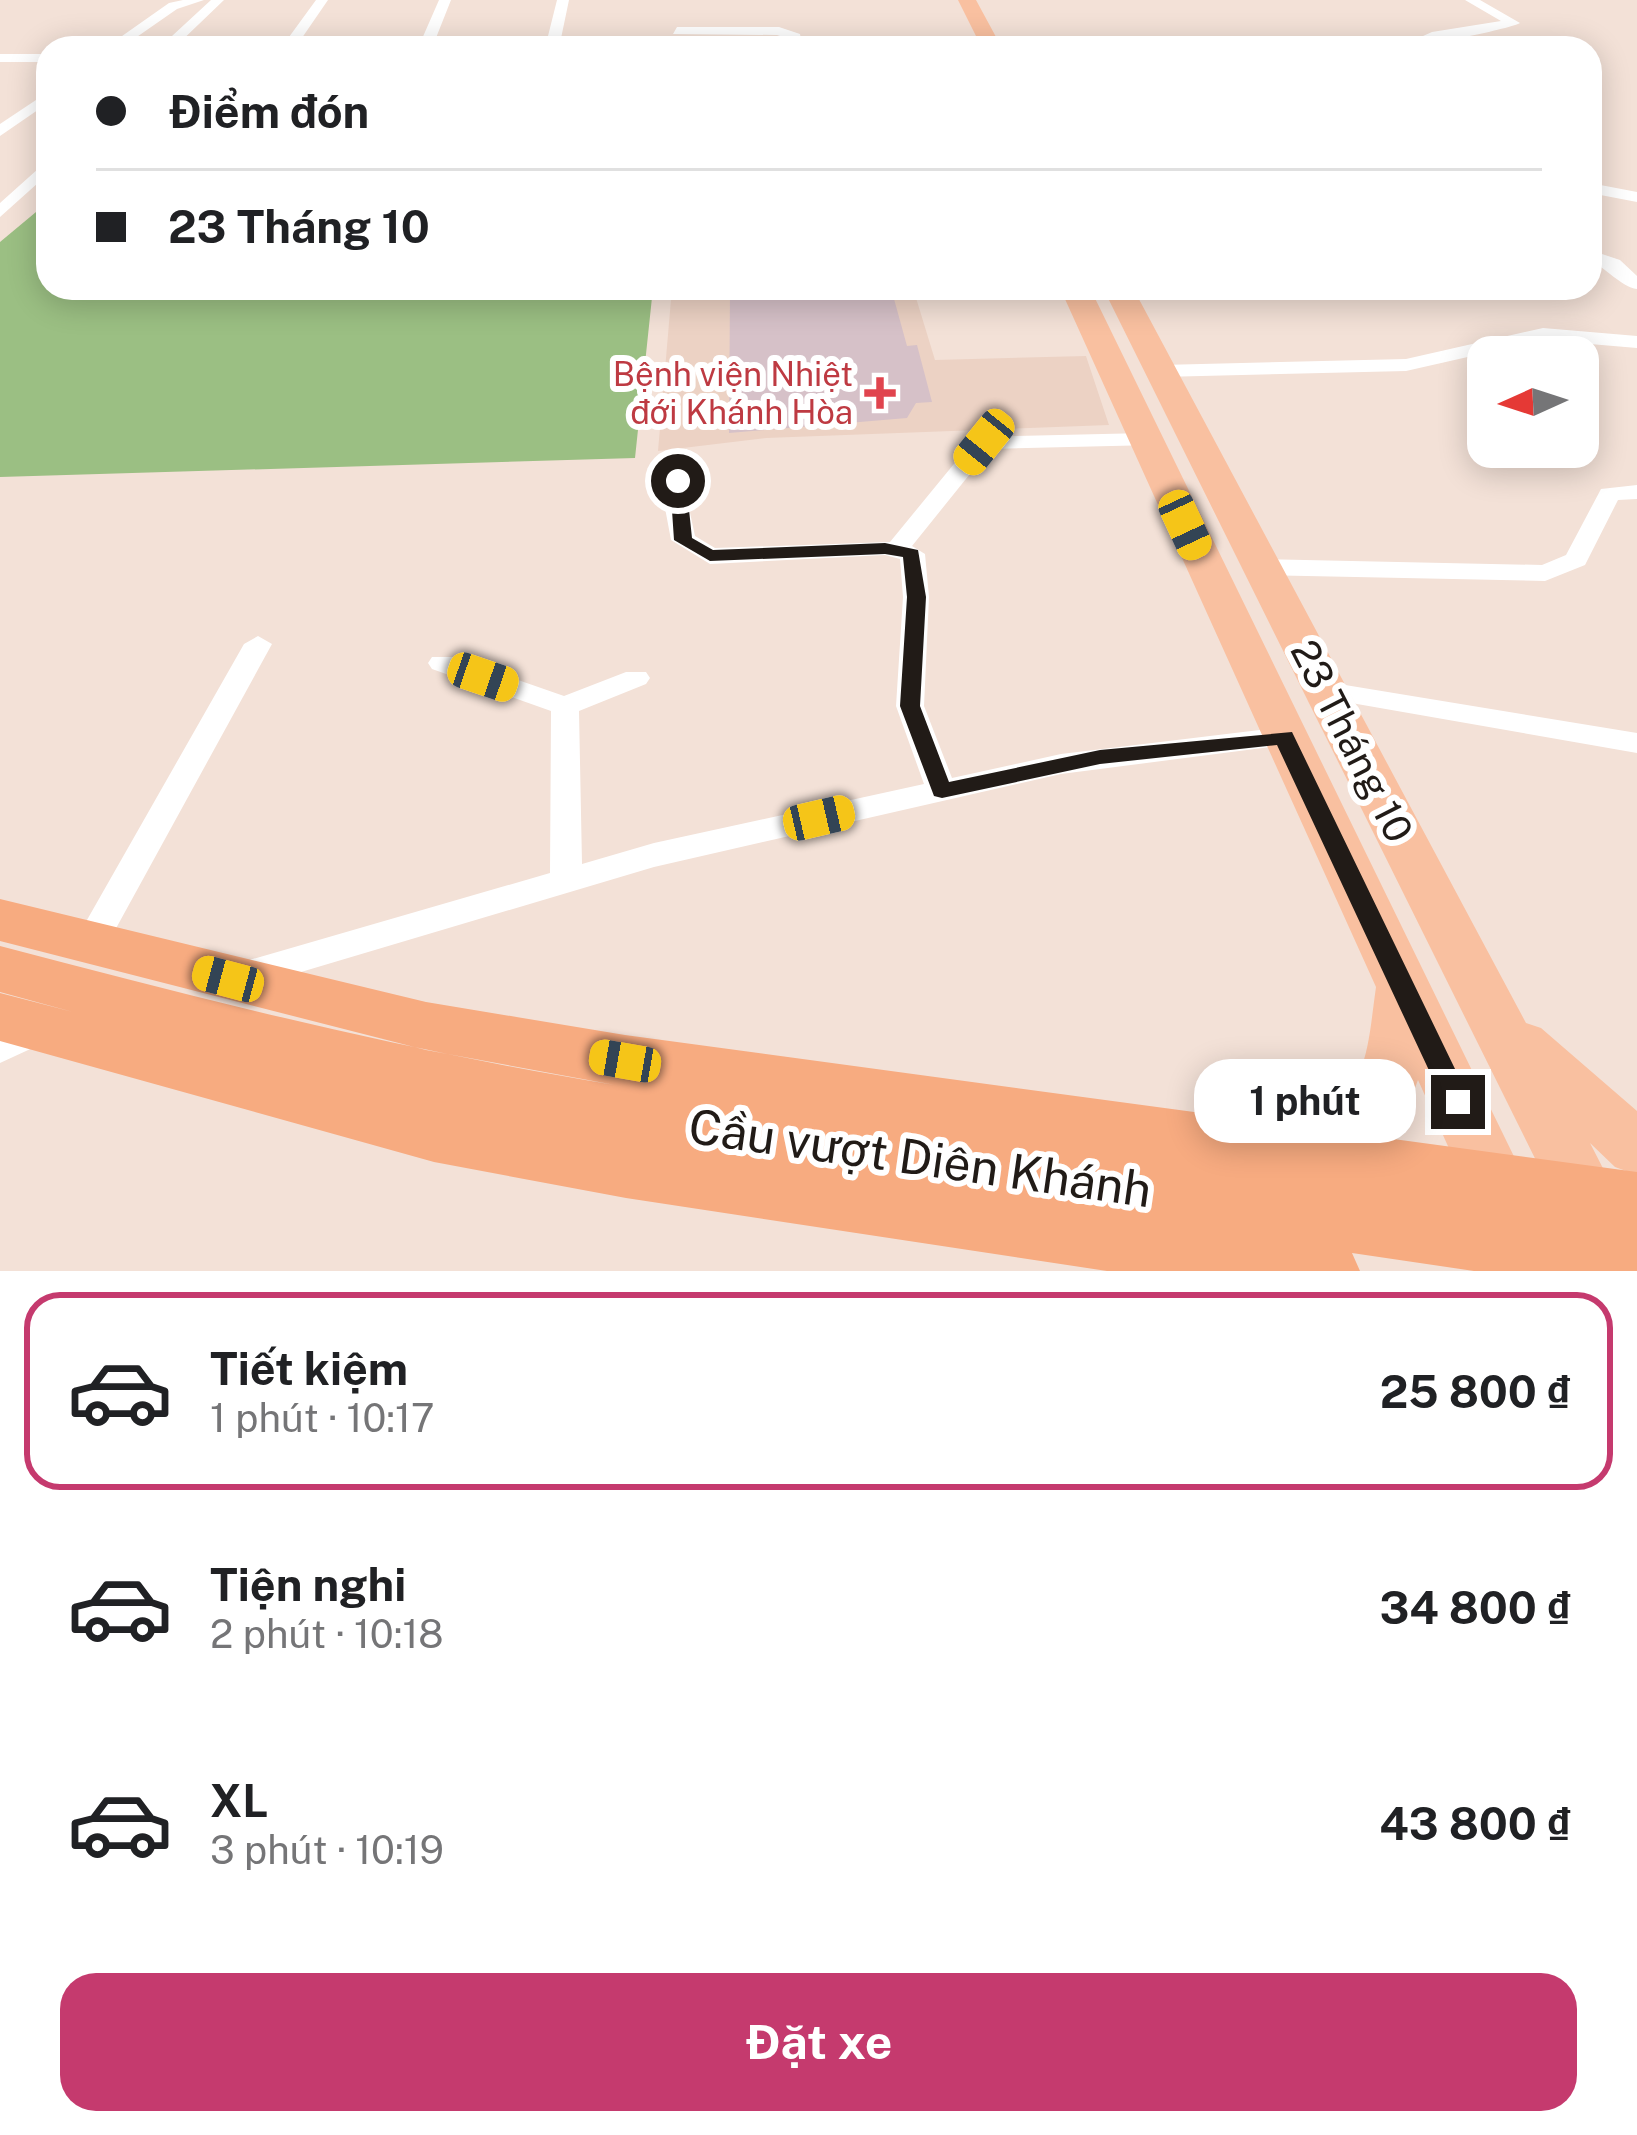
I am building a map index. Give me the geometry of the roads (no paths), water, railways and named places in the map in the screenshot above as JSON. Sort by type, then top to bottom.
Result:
[{"type":"highway","points":[[0,920],[426,1026],[625,1061],[1611,1198]]},
{"type":"highway","name":"Cầu vượt Diên Khánh","points":[[0,968],[279,1044],[468,1087],[727,1130],[1637,1263]]},
{"type":"highway","points":[[13,1031],[434,1134],[626,1169],[1325,1271]]},
{"type":"main road","points":[[967,0],[986,36]]},
{"type":"main road","name":"23 Tháng 10","points":[[1081,300],[1536,1271]]},
{"type":"main road","name":"23 Tháng 10","points":[[1124,300],[1493,1015],[1611,1198],[1624,1271]]},
{"type":"main road","points":[[1307,1157],[1338,1144],[1363,1125],[1384,1099],[1394,1068],[1403,986]]},
{"type":"main road","points":[[1493,1015],[1543,1068],[1637,1148]]},
{"type":"street","points":[[129,36],[173,6],[198,0]]},
{"type":"street","points":[[179,36],[218,0]]},
{"type":"street","points":[[296,36],[322,0]]},
{"type":"street","points":[[430,36],[445,0]]},
{"type":"street","points":[[555,36],[563,0]]},
{"type":"street","points":[[1434,36],[1514,23],[1471,0]]},
{"type":"street","points":[[676,36],[677,23],[790,36]]},
{"type":"street","points":[[0,58],[36,58]]},
{"type":"street","points":[[0,131],[36,105]]},
{"type":"street","points":[[0,212],[36,178]]},
{"type":"street","points":[[1602,190],[1637,197]]},
{"type":"street","points":[[1602,260],[1635,284]]},
{"type":"street","points":[[1161,371],[1406,365],[1544,334],[1637,342]]},
{"type":"street","points":[[896,550],[984,442],[1146,440]]},
{"type":"street","points":[[679,454],[677,508],[683,540],[710,556],[896,550],[912,554],[916,597],[910,706],[942,791]]},
{"type":"street","points":[[1264,567],[1545,573],[1576,560],[1610,494],[1637,491]]},
{"type":"street","points":[[91,943],[258,644]]},
{"type":"street","points":[[442,663],[565,706],[636,679]]},
{"type":"street","points":[[1327,691],[1637,743]]},
{"type":"street","points":[[565,706],[566,880]]},
{"type":"street","points":[[228,979],[654,855],[1100,757],[1284,737]]},
{"type":"place","name":"Bệnh viện Nhiệt đới Khánh Hòa","points":[[880,393]]}]
